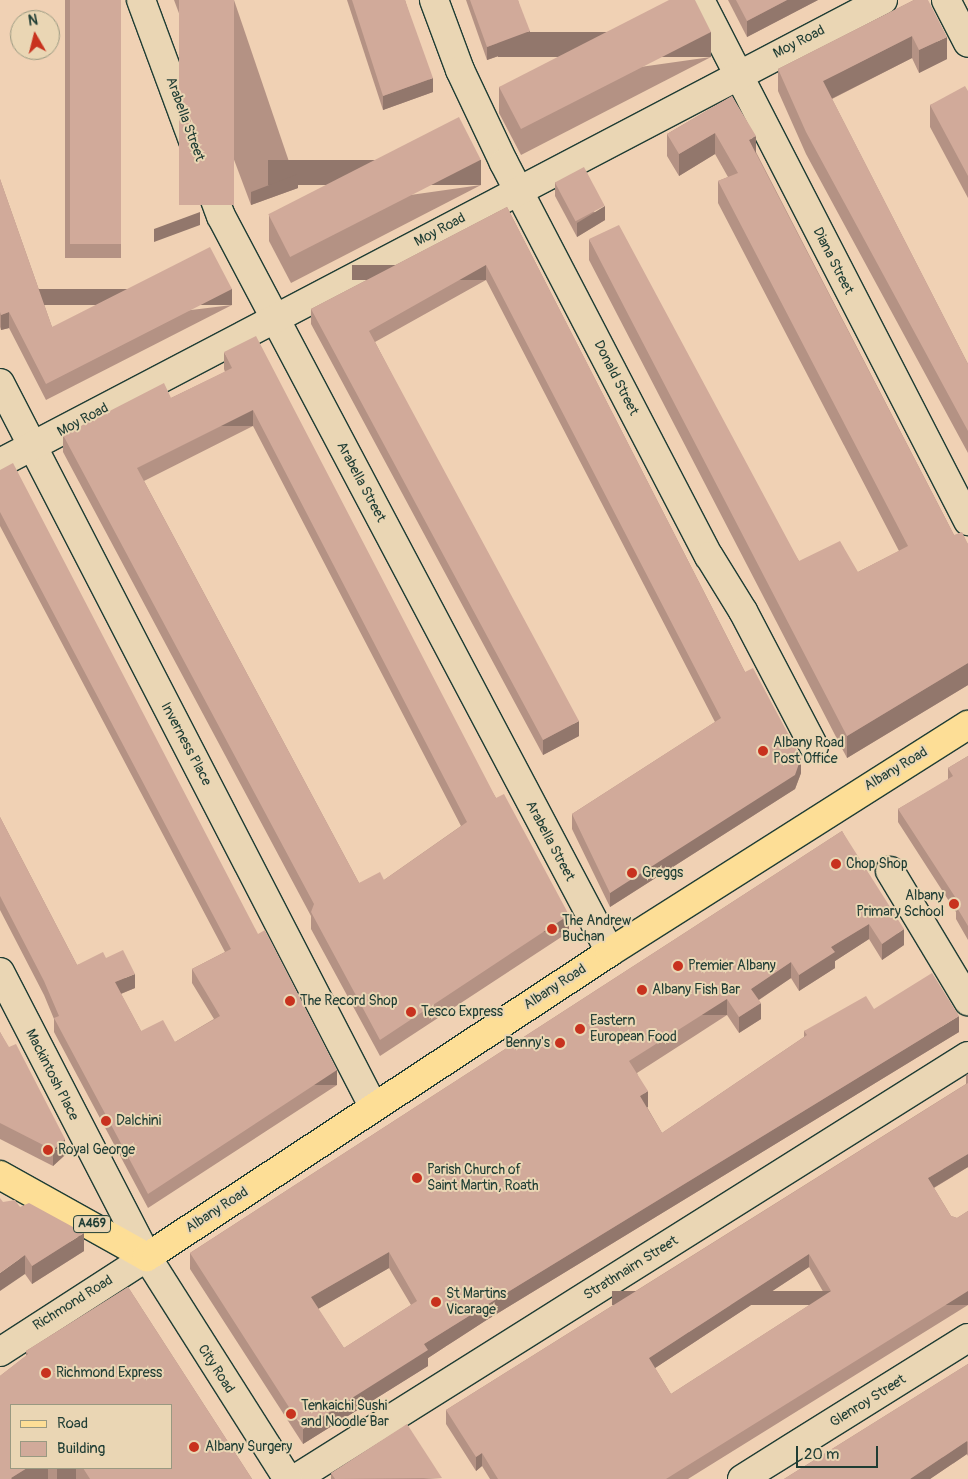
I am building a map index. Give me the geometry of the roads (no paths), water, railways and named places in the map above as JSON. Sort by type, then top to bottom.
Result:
[{"type":"main road","name":"Albany Road","points":[[147,1257],[373,1106],[610,952],[968,725]]},
{"type":"main road","name":"A469","points":[[0,1175],[147,1257]]},
{"type":"street","name":"Arabella Street","points":[[141,0],[221,216],[610,952]]},
{"type":"street","name":"Donald Street","points":[[434,0],[475,105],[708,556],[747,619],[814,747]]},
{"type":"street","name":"Diana Street","points":[[700,0],[968,521]]},
{"type":"street","name":"Moy Road","points":[[0,463],[519,188],[883,0]]},
{"type":"street","points":[[946,0],[968,43]]},
{"type":"street","name":"Inverness Place","points":[[0,383],[30,448],[373,1106]]},
{"type":"street","points":[[890,871],[968,1001]]},
{"type":"street","name":"Mackintosh Place","points":[[0,972],[147,1257]]},
{"type":"street","name":"Strathnairn Street","points":[[295,1479],[968,1056]]},
{"type":"street","name":"Richmond Road","points":[[0,1352],[147,1257]]},
{"type":"street","name":"City Road","points":[[147,1257],[288,1479]]},
{"type":"street","name":"Glenroy Street","points":[[742,1479],[968,1338]]},
{"type":"place","name":"Albany Road Post Office","points":[[763,751]]},
{"type":"place","name":"Chop Shop","points":[[836,864]]},
{"type":"place","name":"Greggs","points":[[632,873]]},
{"type":"place","name":"Albany Primary School","points":[[954,904]]},
{"type":"place","name":"The Andrew Buchan","points":[[552,929]]},
{"type":"place","name":"Premier Albany","points":[[678,966]]},
{"type":"place","name":"Albany Fish Bar","points":[[642,990]]},
{"type":"place","name":"The Record Shop","points":[[290,1001]]},
{"type":"place","name":"Tesco Express","points":[[411,1012]]},
{"type":"place","name":"Eastern European Food","points":[[580,1029]]},
{"type":"place","name":"Benny's","points":[[560,1043]]},
{"type":"place","name":"Dalchini","points":[[106,1121]]},
{"type":"place","name":"Royal George","points":[[48,1150]]},
{"type":"place","name":"Parish Church of Saint Martin, Roath","points":[[417,1178]]},
{"type":"place","name":"St Martins Vicarage","points":[[436,1302]]},
{"type":"place","name":"Richmond Express","points":[[46,1373]]},
{"type":"place","name":"Tenkaichi Sushi and Noodle Bar","points":[[291,1414]]},
{"type":"place","name":"Albany Surgery","points":[[194,1447]]}]
